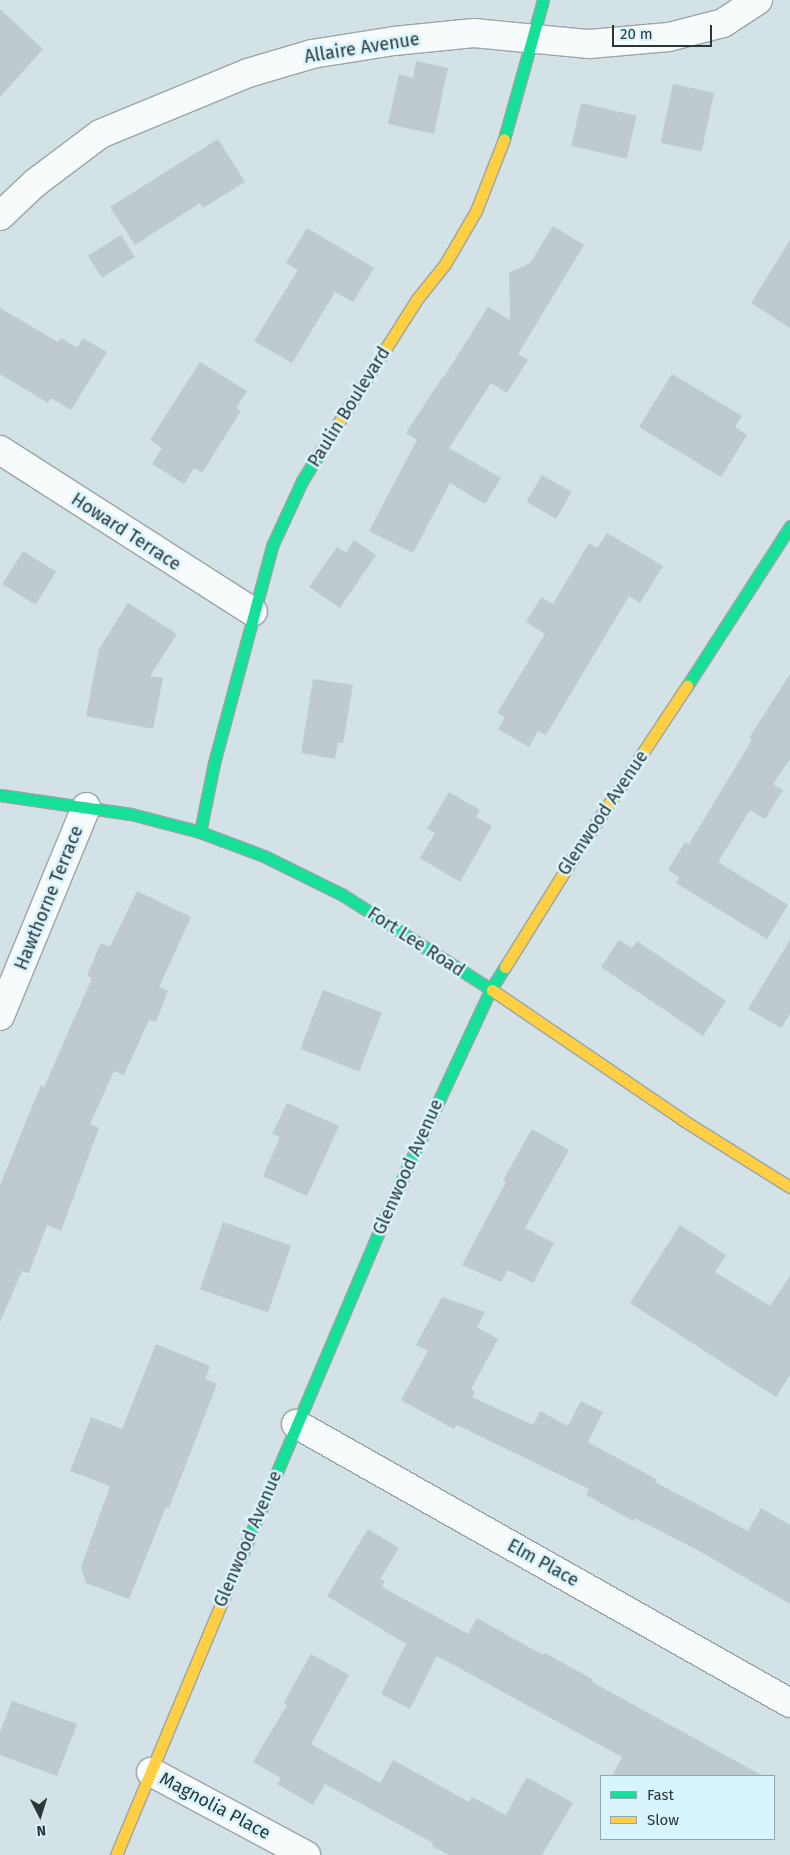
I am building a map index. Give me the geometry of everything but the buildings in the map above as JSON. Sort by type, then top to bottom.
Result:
[{"type":"street","name":"Paulin Boulevard","points":[[200,832],[214,763],[272,546],[302,481],[417,300],[445,264],[476,211],[500,153],[543,0]]},
{"type":"street","name":"Allaire Avenue","points":[[0,216],[35,183],[100,134],[248,73],[312,54],[394,41],[474,33],[534,37],[589,44],[669,37],[723,23],[758,0]]},
{"type":"street","name":"Howard Terrace","points":[[0,450],[253,612]]},
{"type":"street","name":"Glenwood Avenue","points":[[116,1855],[296,1424],[391,1203],[491,989],[569,864],[608,808],[790,526]]},
{"type":"street","name":"Fort Lee Road","points":[[0,796],[131,814],[200,832],[264,856],[343,895],[491,989],[683,1120],[790,1187]]},
{"type":"street","name":"Hawthorne Terrace","points":[[0,1016],[86,807]]},
{"type":"street","name":"Elm Place","points":[[296,1424],[790,1703]]},
{"type":"street","name":"Magnolia Place","points":[[151,1772],[306,1855]]},
{"type":"traffic: fast","points":[[504,139],[543,0]]},
{"type":"traffic: fast","points":[[200,832],[214,763],[272,546],[302,481],[332,433]]},
{"type":"traffic: fast","points":[[687,686],[790,526]]},
{"type":"traffic: fast","points":[[0,795],[131,814],[200,832],[264,856],[343,895],[492,990]]},
{"type":"traffic: fast","points":[[234,1573],[391,1203],[491,989],[505,967]]},
{"type":"traffic: slow","points":[[332,433],[417,299],[445,264],[476,211],[504,139]]},
{"type":"traffic: slow","points":[[505,967],[569,864],[687,686]]},
{"type":"traffic: slow","points":[[492,990],[683,1120],[790,1187]]},
{"type":"traffic: slow","points":[[116,1855],[234,1573]]}]
